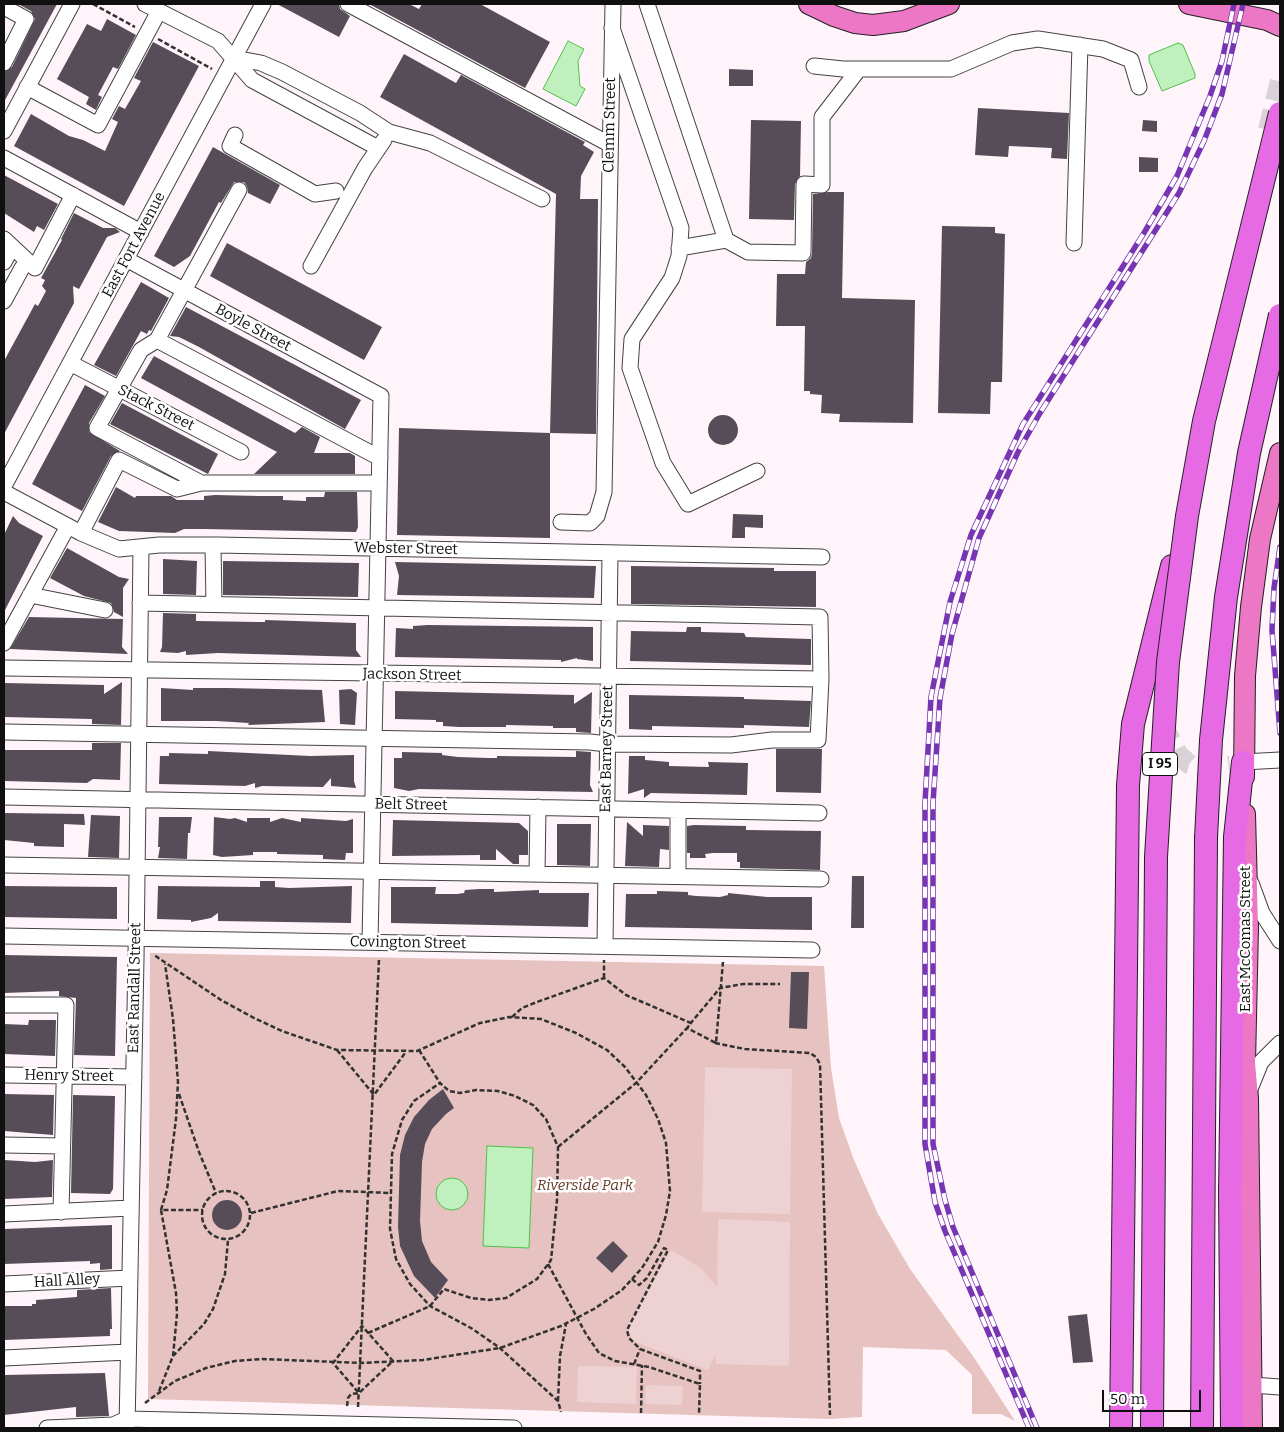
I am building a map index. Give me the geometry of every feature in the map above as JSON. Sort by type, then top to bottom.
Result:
[{"type":"highway","name":"I 95","points":[[1152,1428],[1156,857],[1168,662],[1186,525],[1204,421],[1280,113]]},
{"type":"highway","points":[[1202,1428],[1205,886],[1211,740],[1220,643],[1240,500],[1258,405],[1280,315]]},
{"type":"highway","points":[[1121,1428],[1126,835],[1129,761],[1137,706],[1172,566]]},
{"type":"highway","points":[[1232,1428],[1230,1183],[1237,764]]},
{"type":"main road","points":[[808,4],[855,23],[873,24],[904,21],[949,4]]},
{"type":"main road","points":[[1189,4],[1267,20],[1280,26]]},
{"type":"main road","name":"East McComas Street","points":[[1252,1428],[1248,1098],[1245,1063],[1247,867],[1237,764],[1250,607],[1260,539],[1280,453]]},
{"type":"street","points":[[5,126],[72,4]]},
{"type":"street","points":[[145,4],[218,41],[252,80],[378,148]]},
{"type":"street","name":"East Fort Avenue","points":[[4,486],[263,4]]},
{"type":"street","points":[[348,4],[609,144]]},
{"type":"street","name":"Clemm Street","points":[[561,522],[590,523],[597,516],[604,492],[607,246],[613,4]]},
{"type":"street","points":[[647,4],[726,240]]},
{"type":"street","points":[[4,7],[26,19],[4,63]]},
{"type":"street","points":[[27,87],[98,125],[159,11]]},
{"type":"street","points":[[612,28],[681,228],[680,248],[669,286],[632,339],[630,368],[662,463],[688,504],[757,471]]},
{"type":"street","points":[[814,66],[859,69],[951,69],[1012,43],[1038,39],[1103,49],[1131,60],[1139,87]]},
{"type":"street","points":[[1074,244],[1080,45]]},
{"type":"street","points":[[234,58],[261,63],[339,102],[389,132],[430,143],[542,199]]},
{"type":"street","points":[[680,248],[726,240],[748,252],[803,253],[804,184],[822,184],[822,117],[859,69]]},
{"type":"street","points":[[334,124],[339,102]]},
{"type":"street","points":[[311,266],[365,168],[389,132]]},
{"type":"street","points":[[235,135],[230,146],[315,194],[336,191]]},
{"type":"street","points":[[4,158],[141,232]]},
{"type":"street","points":[[201,483],[97,428],[141,350],[157,340],[238,190]]},
{"type":"street","points":[[8,243],[35,268],[73,195]]},
{"type":"street","points":[[4,262],[8,243]]},
{"type":"street","name":"Boyle Street","points":[[126,259],[381,396],[380,458]]},
{"type":"street","points":[[4,302],[22,268]]},
{"type":"street","points":[[157,340],[380,458],[370,942]]},
{"type":"street","name":"Stack Street","points":[[70,363],[241,452]]},
{"type":"street","points":[[4,643],[30,595],[120,460],[177,489],[201,483],[379,483]]},
{"type":"street","name":"Webster Street","points":[[4,492],[74,530],[119,549],[213,546],[822,557]]},
{"type":"street","points":[[213,546],[214,604]]},
{"type":"street","name":"East Randall Street","points":[[127,1424],[141,547]]},
{"type":"street","name":"East Barney Street","points":[[605,945],[610,553]]},
{"type":"street","points":[[30,595],[105,610]]},
{"type":"street","points":[[4,732],[590,742],[607,744],[731,745],[772,740],[818,740],[821,679],[820,617],[140,603]]},
{"type":"street","name":"Jackson Street","points":[[4,668],[821,679]]},
{"type":"street","points":[[1237,764],[1280,760]]},
{"type":"street","name":"Belt Street","points":[[4,797],[819,813]]},
{"type":"street","points":[[537,874],[538,807]]},
{"type":"street","points":[[678,810],[678,876]]},
{"type":"street","points":[[4,865],[821,879]]},
{"type":"street","points":[[1247,867],[1262,913],[1280,941]]},
{"type":"street","name":"Covington Street","points":[[4,936],[812,950]]},
{"type":"street","points":[[4,1004],[66,1005],[61,1212]]},
{"type":"street","points":[[1248,1098],[1257,1068],[1268,1053],[1280,1044]]},
{"type":"street","name":"Henry Street","points":[[4,1075],[134,1078]]},
{"type":"street","points":[[4,1144],[62,1146]]},
{"type":"street","points":[[4,1214],[131,1208]]},
{"type":"street","name":"Hall Alley","points":[[4,1284],[130,1278]]},
{"type":"street","points":[[4,1358],[128,1352]]},
{"type":"street","points":[[1252,1385],[1280,1387]]},
{"type":"street","points":[[47,1428],[127,1424],[514,1428]]},
{"type":"path","points":[[716,1043],[724,948]]},
{"type":"path","points":[[145,1403],[175,1381],[206,1368],[235,1360],[262,1359],[360,1363],[458,1356],[500,1348],[566,1324],[622,1290],[642,1268],[658,1242],[666,1216],[670,1191],[666,1143],[658,1119],[636,1082],[625,1067],[607,1050],[576,1033],[541,1018],[512,1017],[480,1023],[419,1050],[406,1052],[337,1050],[282,1031],[254,1018],[154,955]]},
{"type":"path","points":[[358,1406],[379,959]]},
{"type":"path","points":[[158,1392],[173,1356],[177,1314],[176,1292],[160,1210],[168,1190],[178,1090],[173,1019],[165,963]]},
{"type":"path","points":[[512,1017],[522,1008],[604,978],[626,995],[690,1023]]},
{"type":"path","points":[[558,1147],[636,1082],[687,1028],[721,987],[743,984],[780,984]]},
{"type":"path","points":[[687,1028],[716,1043],[745,1049],[810,1053],[816,1057],[820,1064],[830,1415]]},
{"type":"path","points":[[337,1050],[374,1095]]},
{"type":"path","points":[[368,1333],[430,1306],[444,1289],[471,1298],[488,1300],[506,1298],[537,1279],[551,1260],[554,1238],[558,1147],[546,1119],[533,1104],[498,1091],[460,1093],[449,1091],[440,1083],[419,1050]]},
{"type":"path","points":[[374,1095],[406,1052]]},
{"type":"path","points":[[440,1083],[414,1101],[402,1120],[392,1154],[390,1229],[396,1259],[410,1284],[430,1306],[471,1328],[500,1348],[558,1401]]},
{"type":"path","points":[[178,1090],[196,1145],[216,1193]]},
{"type":"path","points":[[224,1191],[238,1194],[244,1199],[250,1213],[247,1228],[235,1238],[228,1240],[220,1239],[208,1231],[202,1218],[202,1210],[205,1203],[216,1193],[224,1191]]},
{"type":"path","points":[[250,1213],[338,1191],[391,1193]]},
{"type":"path","points":[[160,1210],[202,1210]]},
{"type":"path","points":[[173,1356],[204,1324],[213,1309],[225,1274],[228,1240]]},
{"type":"path","points":[[632,1279],[639,1285],[647,1278],[664,1248],[668,1250],[627,1330],[629,1338],[640,1349],[700,1371],[700,1414]]},
{"type":"path","points":[[548,1264],[599,1352],[615,1360],[642,1365],[700,1384]]},
{"type":"path","points":[[560,1412],[558,1401],[560,1356],[566,1324]]},
{"type":"path","points":[[362,1326],[393,1361]]},
{"type":"path","points":[[333,1363],[362,1326]]},
{"type":"path","points":[[634,1364],[640,1349]]},
{"type":"path","points":[[347,1406],[348,1398],[351,1394],[359,1393],[393,1361]]},
{"type":"path","points":[[333,1363],[359,1393]]},
{"type":"path","points":[[641,1413],[642,1365]]},
{"type":"green space","name":"Riverside Park","points":[[150,953],[824,966],[831,1068],[839,1118],[854,1160],[878,1214],[910,1269],[975,1359],[1015,1421],[1001,1414],[972,1414],[972,1375],[946,1350],[863,1347],[862,1417],[829,1419],[148,1399]]},
{"type":"shaded area","points":[[568,41],[584,49],[578,61],[580,86],[585,89],[576,106],[543,89]]},
{"type":"shaded area","points":[[1178,43],[1183,45],[1195,78],[1162,91],[1149,61],[1149,55]]},
{"type":"shaded area","points":[[705,1067],[792,1069],[790,1214],[702,1212]]},
{"type":"shaded area","points":[[487,1146],[533,1148],[529,1248],[483,1246]]},
{"type":"shaded area","points":[[452,1178],[463,1183],[468,1194],[463,1205],[452,1210],[441,1205],[436,1194],[441,1183]]},
{"type":"shaded area","points":[[718,1219],[790,1222],[789,1366],[716,1364],[715,1355],[708,1370],[633,1341],[627,1327],[671,1250],[701,1268],[717,1287]]},
{"type":"shaded area","points":[[578,1366],[637,1367],[636,1404],[577,1402]]},
{"type":"shaded area","points":[[646,1385],[683,1386],[682,1405],[645,1404]]},
{"type":"building","points":[[18,4],[57,4],[4,102],[4,72],[12,67],[35,19],[31,11]]},
{"type":"building","points":[[277,4],[339,4],[340,9],[350,16],[339,37]]},
{"type":"building","points":[[369,4],[409,4],[419,9],[422,4],[480,4],[550,42],[525,88]]},
{"type":"building","points":[[107,19],[136,35],[118,69],[113,67],[98,95],[102,97],[96,110],[86,104],[89,97],[57,79],[87,24],[101,31]]},
{"type":"building","points":[[153,42],[199,66],[124,206],[14,146],[31,114],[69,136],[83,140],[105,151],[118,122],[112,119],[119,106],[125,109],[141,81],[134,78]]},
{"type":"building","points":[[404,54],[456,83],[461,75],[585,142],[583,145],[594,152],[581,176],[580,199],[598,199],[596,434],[550,433],[556,194],[380,97]]},
{"type":"building","points":[[729,69],[753,70],[753,86],[729,86]]},
{"type":"building","points":[[978,108],[1069,113],[1067,159],[1051,158],[1052,148],[1009,146],[1008,157],[975,155]]},
{"type":"building","points":[[751,120],[801,121],[800,176],[795,184],[794,220],[749,219]]},
{"type":"building","points":[[1143,120],[1157,121],[1157,132],[1142,131]]},
{"type":"building","points":[[213,147],[280,185],[270,204],[248,193],[244,182],[234,182],[221,203],[219,202],[190,256],[174,267],[154,256]]},
{"type":"building","points":[[1139,157],[1158,158],[1158,172],[1139,172]]},
{"type":"building","points":[[4,175],[58,204],[44,230],[37,226],[34,232],[4,213]]},
{"type":"building","points":[[844,192],[842,298],[915,300],[913,423],[839,422],[840,414],[821,413],[822,395],[810,394],[810,391],[804,391],[805,326],[776,326],[777,274],[805,274],[806,262],[811,258],[812,253],[813,194]]},
{"type":"building","points":[[74,213],[103,228],[115,228],[120,232],[107,237],[79,289],[73,286],[74,303],[4,434],[4,361],[35,304],[38,306],[46,291],[42,286],[45,280],[41,278],[62,240]]},
{"type":"building","points":[[942,226],[995,227],[995,233],[1005,234],[1002,382],[991,382],[990,414],[938,413]]},
{"type":"building","points":[[227,243],[382,327],[364,360],[210,276]]},
{"type":"building","points":[[141,282],[169,298],[151,331],[149,330],[147,334],[141,331],[116,376],[94,365]]},
{"type":"building","points":[[186,307],[361,400],[345,429],[199,347],[179,337],[170,336]]},
{"type":"building","points":[[154,356],[295,433],[302,427],[320,437],[314,453],[350,453],[355,456],[355,474],[254,474],[277,452],[141,378]]},
{"type":"building","points":[[85,385],[105,396],[89,423],[89,432],[120,451],[111,456],[82,511],[32,484]]},
{"type":"building","points":[[122,403],[218,454],[208,474],[110,424]]},
{"type":"building","points":[[723,415],[733,420],[738,430],[733,440],[723,445],[713,440],[708,430],[713,420]]},
{"type":"building","points":[[399,428],[550,433],[550,538],[397,535]]},
{"type":"building","points":[[116,487],[135,498],[136,496],[171,496],[177,500],[204,500],[204,496],[215,495],[283,496],[283,500],[306,501],[306,497],[324,497],[325,492],[357,492],[358,527],[356,532],[204,529],[184,529],[175,533],[119,531],[98,522]]},
{"type":"building","points":[[733,514],[763,515],[763,528],[745,527],[745,538],[732,538]]},
{"type":"building","points":[[13,516],[19,523],[43,536],[4,612],[4,535]]},
{"type":"building","points":[[67,548],[119,577],[129,579],[123,588],[123,617],[114,612],[111,603],[84,596],[50,578]]},
{"type":"building","points":[[163,559],[197,561],[196,595],[163,594]]},
{"type":"building","points":[[223,561],[359,563],[358,597],[223,595]]},
{"type":"building","points":[[395,562],[596,566],[594,598],[397,595],[399,576]]},
{"type":"building","points":[[631,566],[774,568],[774,571],[816,571],[816,607],[631,604]]},
{"type":"building","points":[[163,613],[196,614],[196,621],[265,622],[265,620],[356,623],[356,650],[361,657],[218,653],[186,655],[186,651],[178,653],[160,652],[162,647]]},
{"type":"building","points":[[29,617],[123,619],[122,647],[128,654],[10,649]]},
{"type":"building","points":[[413,626],[593,627],[593,661],[577,658],[561,662],[561,660],[395,657],[396,628],[413,629]]},
{"type":"building","points":[[687,627],[701,627],[701,632],[744,633],[746,637],[811,639],[811,665],[630,661],[631,631],[686,632]]},
{"type":"building","points":[[122,682],[121,725],[92,724],[92,719],[4,717],[4,683],[104,685],[104,694]]},
{"type":"building","points":[[161,688],[193,690],[193,688],[227,688],[322,690],[325,722],[248,725],[249,723],[216,721],[161,721]]},
{"type":"building","points":[[351,689],[357,693],[355,725],[340,724],[339,690]]},
{"type":"building","points":[[395,691],[574,695],[574,704],[592,692],[591,733],[576,732],[576,728],[553,728],[553,726],[459,727],[443,726],[443,722],[436,722],[436,720],[395,719]]},
{"type":"building","points":[[629,695],[744,697],[744,699],[811,701],[809,727],[744,725],[744,728],[652,726],[652,730],[629,729]]},
{"type":"building","points":[[92,743],[121,743],[120,780],[93,779],[87,783],[4,781],[4,750],[92,750]]},
{"type":"building","points":[[776,749],[822,749],[821,793],[776,792]]},
{"type":"building","points":[[208,751],[310,756],[354,755],[354,781],[356,788],[331,786],[331,778],[323,787],[262,786],[255,788],[255,783],[245,786],[159,784],[160,756],[169,756],[169,753],[208,754]]},
{"type":"building","points":[[576,751],[591,752],[590,785],[593,792],[419,789],[409,791],[394,788],[394,758],[402,758],[402,752],[442,753],[442,755],[458,757],[497,758],[497,756],[576,757]]},
{"type":"building","points":[[629,756],[645,756],[645,760],[669,762],[669,766],[709,767],[708,762],[748,763],[747,795],[651,793],[644,798],[644,789],[628,794]]},
{"type":"building","points":[[4,813],[84,814],[85,825],[64,824],[64,847],[34,846],[34,843],[4,840]]},
{"type":"building","points":[[91,815],[120,816],[119,858],[88,857]]},
{"type":"building","points":[[159,817],[192,817],[190,833],[188,833],[187,859],[158,858],[160,847],[158,847]]},
{"type":"building","points":[[214,817],[235,818],[247,822],[247,818],[270,818],[270,822],[282,818],[301,822],[301,818],[346,821],[353,819],[353,853],[346,853],[345,860],[323,859],[323,855],[277,854],[277,852],[253,852],[253,855],[222,857],[213,855]]},
{"type":"building","points":[[393,820],[519,823],[528,831],[528,855],[519,855],[519,864],[513,864],[496,849],[496,860],[480,860],[480,855],[392,856]]},
{"type":"building","points":[[627,822],[643,836],[643,825],[669,826],[669,850],[660,849],[659,867],[625,866]]},
{"type":"building","points":[[557,824],[591,824],[590,866],[557,865]]},
{"type":"building","points":[[687,826],[746,826],[746,830],[821,831],[820,870],[740,868],[740,862],[737,862],[737,853],[713,853],[705,854],[706,858],[690,858],[690,853],[687,853]]},
{"type":"building","points":[[852,876],[864,876],[864,928],[851,928]]},
{"type":"building","points":[[260,881],[275,881],[275,887],[289,888],[352,886],[351,923],[218,921],[218,913],[211,918],[191,922],[191,920],[157,919],[158,886],[260,887]]},
{"type":"building","points":[[4,886],[117,887],[117,919],[4,917]]},
{"type":"building","points":[[391,887],[436,887],[435,894],[457,894],[464,893],[465,890],[479,889],[494,889],[494,892],[539,890],[539,893],[589,893],[588,927],[391,923]]},
{"type":"building","points":[[657,891],[688,892],[688,895],[720,897],[728,895],[728,893],[767,897],[812,897],[812,930],[625,927],[626,894],[657,894]]},
{"type":"building","points":[[4,955],[117,957],[115,1056],[74,1055],[76,998],[59,996],[59,991],[4,993]]},
{"type":"building","points":[[791,972],[809,972],[807,1029],[789,1028]]},
{"type":"building","points":[[29,1020],[56,1020],[55,1056],[4,1054],[4,1024],[28,1025]]},
{"type":"building","points":[[443,1089],[454,1108],[432,1129],[425,1144],[422,1162],[420,1221],[422,1241],[431,1262],[448,1280],[435,1298],[414,1276],[400,1246],[398,1227],[400,1155],[405,1135],[414,1117],[429,1100]]},
{"type":"building","points":[[4,1094],[54,1095],[53,1135],[4,1131]]},
{"type":"building","points":[[73,1095],[115,1096],[113,1189],[110,1194],[71,1193]]},
{"type":"building","points":[[4,1160],[35,1162],[53,1160],[52,1197],[4,1199]]},
{"type":"building","points":[[227,1200],[238,1204],[242,1215],[238,1226],[227,1230],[216,1226],[212,1215],[216,1204]]},
{"type":"building","points":[[112,1225],[112,1269],[100,1270],[100,1263],[90,1264],[90,1261],[4,1264],[4,1229]]},
{"type":"building","points":[[613,1241],[628,1256],[612,1273],[596,1258]]},
{"type":"building","points":[[111,1288],[112,1329],[110,1329],[110,1336],[4,1340],[4,1306],[32,1306],[32,1304],[36,1304],[36,1300],[77,1297],[77,1290]]},
{"type":"building","points":[[1087,1314],[1093,1362],[1073,1363],[1068,1316]]},
{"type":"building","points":[[105,1373],[109,1416],[76,1417],[76,1407],[4,1415],[4,1375]]},
{"type":"tunnel","points":[[1268,130],[1280,81]]},
{"type":"tunnel","points":[[1162,723],[1178,754],[1189,764],[1207,769],[1230,766]]},
{"type":"railway","points":[[1029,1428],[945,1231],[935,1202],[925,1144],[925,803],[931,697],[950,602],[971,535],[1023,424],[1144,233],[1177,176],[1210,96],[1222,61],[1234,4]]},
{"type":"railway","points":[[1037,1428],[953,1227],[933,1144],[933,803],[940,698],[952,634],[979,538],[1018,452],[1040,413],[1179,193],[1204,141],[1222,94],[1243,4]]},
{"type":"railway","points":[[1280,547],[1274,588],[1272,630],[1280,733]]}]
